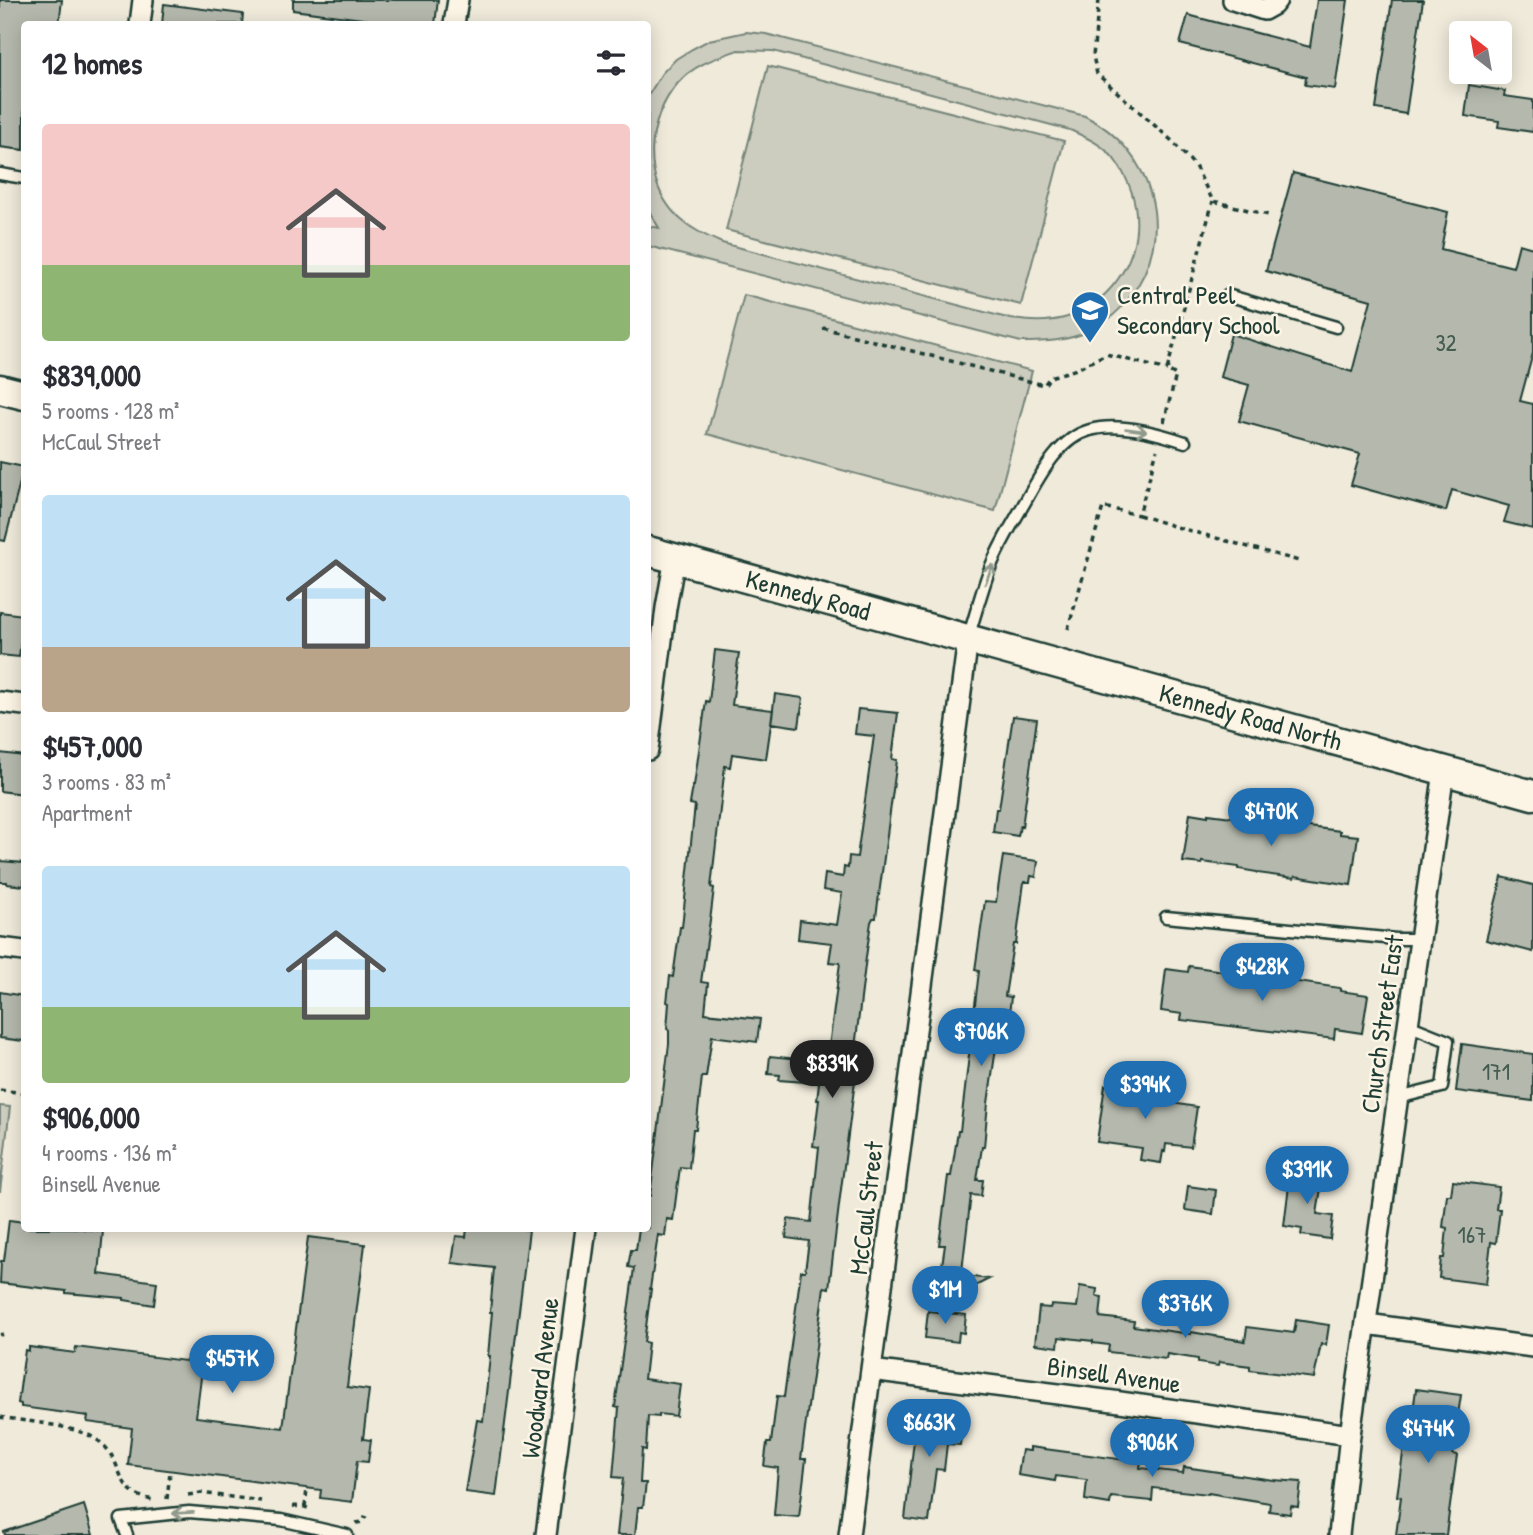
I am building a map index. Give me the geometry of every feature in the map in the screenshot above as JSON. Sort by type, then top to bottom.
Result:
[{"type":"main road","points":[[0,389],[21,394]]},
{"type":"main road","name":"Kennedy Road","points":[[651,552],[968,639]]},
{"type":"main road","name":"Kennedy Road North","points":[[968,639],[1533,795]]},
{"type":"street","points":[[140,21],[144,0]]},
{"type":"street","points":[[454,21],[458,0]]},
{"type":"street","points":[[1233,0],[1264,10],[1277,0]]},
{"type":"street","points":[[651,726],[675,558]]},
{"type":"street","name":"McCaul Street","points":[[849,1535],[968,639]]},
{"type":"street","points":[[0,702],[21,705]]},
{"type":"street","name":"Church Street East","points":[[1339,1535],[1350,1435],[1444,771]]},
{"type":"street","points":[[0,948],[21,951]]},
{"type":"street","name":"Woodward Avenue","points":[[546,1535],[585,1232]]},
{"type":"street","points":[[1367,1324],[1533,1347]]},
{"type":"street","name":"Binsell Avenue","points":[[871,1370],[1350,1435]]},
{"type":"lane","points":[[0,174],[21,178]]},
{"type":"lane","points":[[1227,295],[1336,327]]},
{"type":"lane","points":[[968,639],[1000,545],[1045,466],[1065,444],[1087,430],[1107,427],[1161,434],[1185,442]]},
{"type":"lane","points":[[1166,917],[1420,939]]},
{"type":"lane","points":[[1398,1098],[1442,1087],[1448,1041],[1408,1025]]},
{"type":"lane","points":[[127,1535],[121,1519],[189,1512],[281,1520],[347,1535]]},
{"type":"path","points":[[1099,0],[1094,56],[1097,74],[1171,140],[1195,166],[1213,201],[1272,216]]},
{"type":"path","points":[[823,328],[1044,385],[1050,377],[1077,369],[1106,354],[1167,370]]},
{"type":"path","points":[[1139,515],[1172,527],[1298,561]]},
{"type":"path","points":[[0,1090],[21,1093]]},
{"type":"path","points":[[0,1417],[79,1431],[101,1443],[111,1455],[125,1485],[142,1498],[167,1499],[201,1493],[266,1502]]},
{"type":"path","points":[[167,1499],[170,1472]]},
{"type":"path","points":[[305,1507],[307,1489]]},
{"type":"path","points":[[292,1506],[315,1511]]},
{"type":"path","points":[[355,1523],[362,1522],[366,1516]]},
{"type":"shaded area","points":[[746,32],[766,34],[1085,116],[1108,131],[1127,150],[1142,172],[1151,196],[1155,221],[1153,247],[1145,273],[1126,302],[1096,328],[1064,339],[1021,342],[651,247],[651,227],[659,228],[651,214],[651,91],[662,73],[676,59],[709,40]],"holes":[[[738,50],[773,51],[1070,130],[1096,143],[1117,163],[1133,198],[1136,234],[1125,268],[1114,284],[1084,310],[1057,320],[1011,319],[722,243],[692,228],[676,215],[665,201],[653,167],[654,132],[667,98],[678,83],[698,67]]]},
{"type":"shaded area","points":[[768,66],[1064,141],[1021,305],[726,230]]},
{"type":"shaded area","points":[[744,295],[1032,371],[995,511],[707,434]]},
{"type":"shaded area","points":[[0,1106],[10,1107],[0,1192]]},
{"type":"building","points":[[0,0],[62,0],[59,21],[21,21],[21,150],[0,147]]},
{"type":"building","points":[[293,0],[438,0],[435,21],[378,21],[293,10]]},
{"type":"building","points":[[1317,0],[1348,0],[1335,89],[1305,85],[1306,77],[1180,44],[1188,15],[1310,47]]},
{"type":"building","points":[[1392,0],[1423,0],[1406,114],[1376,109]]},
{"type":"building","points":[[164,4],[243,14],[242,21],[162,21]]},
{"type":"building","points":[[1469,85],[1505,91],[1504,96],[1533,100],[1533,132],[1498,127],[1499,121],[1465,116]]},
{"type":"building","points":[[1293,173],[1448,212],[1441,249],[1513,267],[1519,244],[1533,248],[1533,353],[1520,401],[1533,404],[1533,529],[1504,522],[1509,506],[1452,490],[1446,511],[1351,485],[1360,454],[1239,421],[1249,385],[1220,377],[1231,334],[1352,372],[1371,300],[1266,271]]},
{"type":"building","points":[[0,462],[21,466],[21,479],[5,541],[0,540]]},
{"type":"building","points":[[0,612],[21,615],[19,657],[0,655]]},
{"type":"building","points":[[715,650],[739,653],[732,705],[773,710],[766,759],[732,754],[730,767],[725,766],[711,887],[714,888],[701,982],[708,983],[705,1013],[760,1019],[757,1042],[712,1036],[706,1077],[702,1077],[689,1168],[680,1167],[673,1220],[667,1219],[665,1236],[658,1235],[644,1342],[648,1343],[644,1379],[680,1384],[676,1416],[648,1416],[640,1483],[646,1483],[643,1507],[638,1507],[635,1535],[617,1535],[623,1478],[613,1477],[619,1408],[615,1407],[634,1268],[628,1267],[631,1250],[636,1250],[638,1232],[651,1232],[651,1188],[669,1044],[667,1002],[670,976],[673,977],[682,927],[695,805],[690,804],[706,701],[709,702]]},
{"type":"building","points":[[775,694],[803,698],[799,727],[771,723]]},
{"type":"building","points":[[858,709],[898,713],[892,759],[897,760],[876,918],[871,922],[866,957],[851,1081],[855,1081],[829,1288],[824,1287],[801,1459],[806,1459],[799,1517],[774,1515],[778,1468],[764,1466],[767,1443],[771,1443],[777,1396],[784,1397],[801,1271],[805,1271],[809,1241],[786,1238],[788,1219],[811,1222],[819,1147],[813,1146],[819,1083],[779,1080],[780,1075],[768,1074],[770,1056],[827,1062],[840,963],[829,962],[832,943],[798,939],[800,920],[837,925],[842,893],[823,890],[825,874],[843,877],[844,867],[848,868],[849,856],[857,857],[874,736],[855,734]]},
{"type":"building","points":[[1013,716],[1037,719],[1022,827],[1020,826],[1018,836],[993,832]]},
{"type":"building","points":[[0,753],[21,756],[21,794],[0,791]]},
{"type":"building","points":[[1190,813],[1340,831],[1340,834],[1358,836],[1351,885],[1257,873],[1239,867],[1183,862]]},
{"type":"building","points":[[1003,856],[1038,861],[1036,877],[1031,876],[1030,882],[1024,882],[1016,944],[1013,944],[1005,996],[1011,997],[1009,1014],[1001,1013],[984,1147],[977,1180],[983,1180],[981,1196],[971,1195],[962,1271],[966,1272],[966,1276],[989,1279],[936,1306],[945,1245],[939,1245],[948,1176],[951,1176],[960,1131],[979,971],[975,970],[985,901],[996,902]]},
{"type":"building","points":[[0,861],[21,863],[21,886],[0,882]]},
{"type":"building","points":[[1502,877],[1533,885],[1533,952],[1486,940]]},
{"type":"building","points":[[1189,966],[1340,988],[1340,991],[1368,995],[1362,1033],[1335,1029],[1334,1039],[1181,1020],[1182,1014],[1161,1011],[1166,969],[1188,972]]},
{"type":"building","points":[[0,992],[21,996],[21,1041],[0,1038]]},
{"type":"building","points":[[1462,1044],[1533,1054],[1533,1101],[1456,1091]]},
{"type":"building","points":[[1105,1085],[1173,1095],[1172,1103],[1197,1107],[1191,1147],[1166,1144],[1161,1163],[1140,1160],[1142,1148],[1097,1142]]},
{"type":"building","points":[[1293,1170],[1323,1175],[1317,1214],[1333,1216],[1330,1239],[1301,1235],[1302,1229],[1284,1226]]},
{"type":"building","points":[[1453,1181],[1499,1187],[1496,1209],[1500,1209],[1496,1243],[1491,1242],[1486,1284],[1439,1278],[1447,1228],[1443,1227],[1447,1195],[1451,1195]]},
{"type":"building","points":[[1188,1186],[1216,1190],[1213,1214],[1185,1210]]},
{"type":"building","points":[[9,1220],[21,1222],[21,1232],[103,1232],[99,1274],[157,1282],[154,1305],[124,1298],[0,1283],[1,1261],[4,1261]]},
{"type":"building","points":[[467,1232],[529,1232],[496,1496],[465,1492],[477,1420],[483,1421],[490,1356],[494,1268],[452,1263],[456,1236],[466,1237]]},
{"type":"building","points":[[308,1237],[365,1244],[347,1387],[369,1390],[363,1439],[371,1440],[368,1462],[357,1461],[352,1502],[320,1498],[321,1490],[128,1465],[132,1428],[87,1422],[88,1416],[21,1407],[18,1403],[25,1350],[29,1351],[29,1347],[75,1353],[76,1347],[194,1362],[193,1369],[202,1370],[196,1417],[283,1428]]},
{"type":"building","points":[[1080,1286],[1097,1289],[1096,1296],[1102,1297],[1100,1317],[1134,1321],[1133,1326],[1245,1341],[1247,1327],[1294,1333],[1296,1320],[1329,1325],[1326,1345],[1321,1344],[1314,1378],[1250,1370],[1250,1366],[1219,1362],[1218,1366],[1198,1363],[1198,1359],[1167,1354],[1166,1359],[1108,1352],[1109,1345],[1093,1341],[1059,1337],[1058,1347],[1035,1344],[1039,1307],[1077,1307]]},
{"type":"building","points":[[928,1311],[966,1315],[964,1333],[959,1332],[958,1342],[925,1338]]},
{"type":"building","points":[[1416,1389],[1461,1395],[1452,1454],[1457,1455],[1446,1535],[1396,1535],[1401,1497],[1397,1496],[1409,1411],[1413,1412]]},
{"type":"building","points":[[949,1412],[964,1414],[960,1445],[947,1444],[944,1470],[936,1469],[929,1522],[905,1519],[914,1440],[910,1440],[913,1414],[948,1417]]},
{"type":"building","points":[[1030,1447],[1141,1462],[1140,1468],[1183,1473],[1184,1467],[1301,1482],[1298,1507],[1291,1506],[1290,1514],[1269,1511],[1270,1503],[1153,1488],[1152,1501],[1111,1497],[1110,1504],[1085,1500],[1087,1480],[1056,1476],[1055,1481],[1018,1475],[1022,1450],[1030,1451]]},
{"type":"building","points":[[84,1505],[93,1535],[5,1535],[4,1532]]},
{"type":"place","name":"Central Peel Secondary School","points":[[1090,344]]}]
